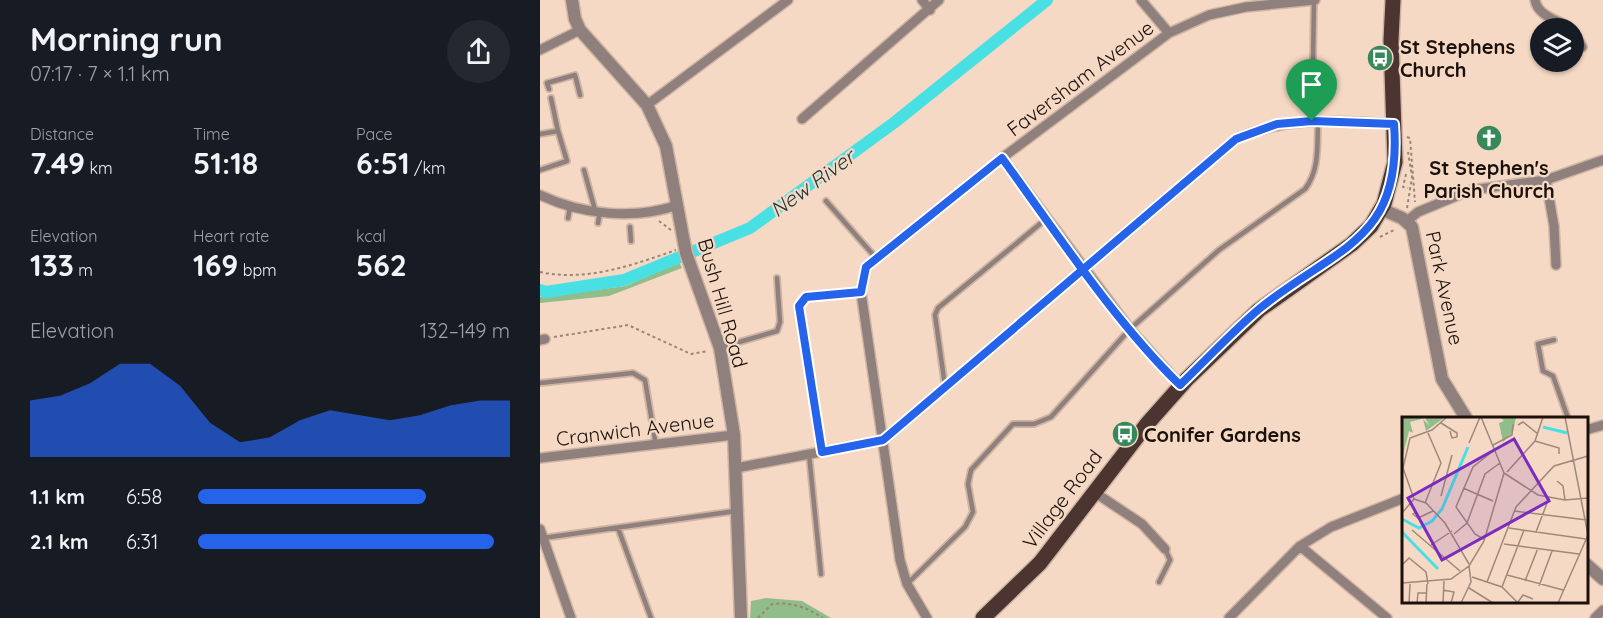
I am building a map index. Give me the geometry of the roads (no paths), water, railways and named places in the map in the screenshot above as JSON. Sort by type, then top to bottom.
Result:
[{"type":"main road","points":[[1381,210],[1395,167],[1399,133],[1393,0]]},
{"type":"main road","name":"Village Road","points":[[983,618],[1035,569],[1180,385],[1259,310],[1364,235],[1381,210]]},
{"type":"street","points":[[540,50],[580,30],[575,19],[572,0]]},
{"type":"street","points":[[647,105],[788,0]]},
{"type":"street","points":[[922,0],[930,9]]},
{"type":"street","points":[[802,119],[939,0]]},
{"type":"street","points":[[1141,0],[1169,33]]},
{"type":"street","name":"Faversham Avenue","points":[[861,292],[866,267],[1002,158],[1169,33],[1209,15],[1283,1],[1315,0]]},
{"type":"street","points":[[1535,0],[1536,7],[1550,18]]},
{"type":"street","name":"Bush Hill Road","points":[[580,30],[647,105],[663,137],[678,205],[682,252],[691,267],[720,348],[734,435],[741,618]]},
{"type":"street","points":[[736,468],[883,440],[1236,139],[1277,124],[1315,121],[1399,133]]},
{"type":"street","points":[[1002,158],[1130,329],[1180,385]]},
{"type":"street","points":[[1404,219],[1471,190],[1546,180],[1603,160]]},
{"type":"street","points":[[1546,180],[1554,226],[1556,264]]},
{"type":"street","points":[[541,198],[570,207],[630,216],[678,205]]},
{"type":"street","name":"Park Avenue","points":[[1381,210],[1404,219],[1412,227],[1443,379],[1465,417]]},
{"type":"street","points":[[861,292],[900,560],[907,584],[927,618]]},
{"type":"street","points":[[1588,430],[1603,425]]},
{"type":"street","name":"Cranwich Avenue","points":[[540,458],[734,435]]},
{"type":"street","points":[[1095,492],[1142,524],[1165,549]]},
{"type":"street","points":[[1229,618],[1300,546],[1331,527],[1402,499]]},
{"type":"street","points":[[542,533],[571,618]]},
{"type":"street","points":[[1300,546],[1387,618]]},
{"type":"street","points":[[1588,565],[1603,579]]},
{"type":"street","points":[[1595,618],[1603,610]]},
{"type":"lane","points":[[907,584],[964,527],[973,512],[968,484],[971,470],[1014,424],[1034,423],[1051,417],[1130,329],[1219,250],[1305,189],[1316,168],[1315,0]]},
{"type":"lane","points":[[549,89],[547,83],[575,75],[580,94]]},
{"type":"lane","points":[[551,98],[567,161]]},
{"type":"lane","points":[[540,134],[558,131]]},
{"type":"lane","points":[[540,170],[573,159]]},
{"type":"lane","points":[[584,170],[598,212],[598,223]]},
{"type":"lane","points":[[826,201],[876,259]]},
{"type":"lane","points":[[568,218],[570,207]]},
{"type":"lane","points":[[945,387],[935,315],[938,308],[1046,219]]},
{"type":"lane","points":[[630,227],[631,241]]},
{"type":"lane","points":[[720,348],[777,332],[780,322],[777,278]]},
{"type":"lane","points":[[822,452],[799,306],[806,297],[861,292]]},
{"type":"lane","points":[[1554,340],[1538,344],[1544,371],[1553,376],[1568,417]]},
{"type":"lane","points":[[540,383],[633,373],[645,380],[656,446]]},
{"type":"lane","points":[[809,454],[821,574]]},
{"type":"lane","points":[[542,533],[618,528],[738,511]]},
{"type":"lane","points":[[618,528],[651,618]]},
{"type":"lane","points":[[1159,582],[1170,560],[1165,549]]},
{"type":"waterway","name":"New River","points":[[540,290],[546,292],[624,280],[750,228],[895,122],[1047,0]]},
{"type":"place","name":"St Stephens Church","points":[[1380,58]]},
{"type":"place","name":"St Stephen's Parish Church","points":[[1489,138]]},
{"type":"place","name":"Conifer Gardens","points":[[1125,434]]}]
